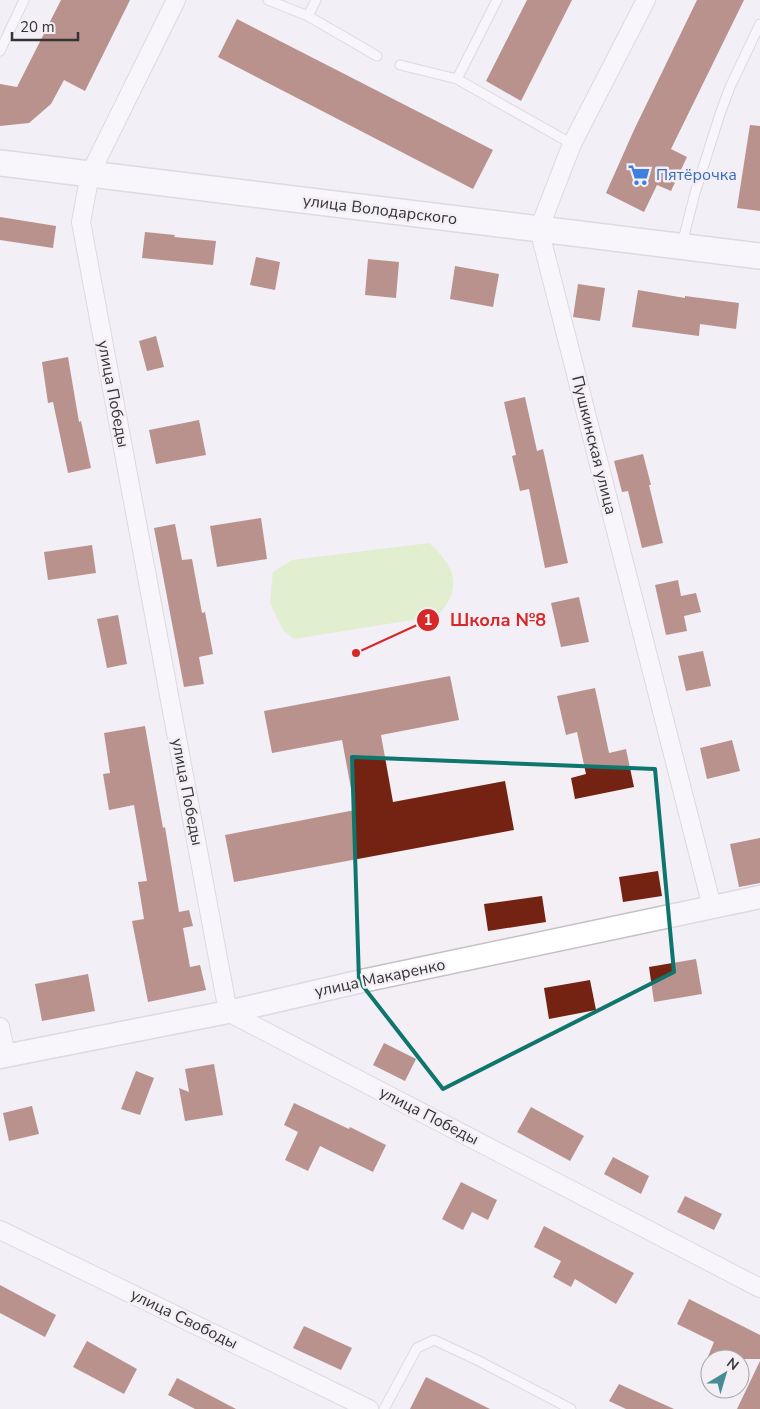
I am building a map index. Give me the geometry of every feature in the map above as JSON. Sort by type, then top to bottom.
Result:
[{"type":"main road","name":"улица Володарского","points":[[0,163],[760,256]]},
{"type":"street","name":"улица Победы","points":[[176,0],[90,174],[80,222],[228,1012],[760,1288]]},
{"type":"street","points":[[539,229],[572,144],[646,0]]},
{"type":"street","name":"Пушкинская улица","points":[[539,229],[712,907]]},
{"type":"street","name":"улица Макаренко","points":[[3,1056],[228,1012],[362,980],[760,897]]},
{"type":"street","points":[[0,1027],[3,1056]]},
{"type":"street","name":"улица Свободы","points":[[0,1230],[369,1409]]},
{"type":"lane","points":[[0,50],[24,0]]},
{"type":"lane","points":[[268,0],[308,16],[377,56]]},
{"type":"lane","points":[[308,16],[316,0]]},
{"type":"lane","points":[[457,79],[497,0]]},
{"type":"lane","points":[[681,246],[695,193],[720,114],[730,87],[760,24]]},
{"type":"lane","points":[[400,65],[457,79],[572,144]]},
{"type":"lane","points":[[384,1409],[417,1348],[434,1340],[477,1360],[570,1409]]},
{"type":"highlighted area","points":[[352,757],[655,769],[674,972],[443,1089],[359,981]]},
{"type":"green space","points":[[429,543],[445,560],[453,578],[451,596],[437,616],[294,639],[283,630],[270,603],[273,572],[292,560]]},
{"type":"building","points":[[61,0],[130,0],[85,91],[64,80],[51,104],[29,123],[0,126],[0,84],[17,87]]},
{"type":"building","points":[[527,0],[572,0],[521,101],[486,81]]},
{"type":"building","points":[[697,0],[744,0],[671,149],[687,157],[671,191],[657,185],[644,212],[606,193],[634,130]]},
{"type":"building","points":[[237,19],[493,150],[473,189],[218,57]]},
{"type":"building","points":[[750,125],[760,126],[760,211],[737,208]]},
{"type":"building","points":[[0,217],[56,226],[53,248],[0,240]]},
{"type":"building","points":[[145,232],[216,241],[213,265],[142,258]]},
{"type":"building","points":[[256,257],[280,262],[275,290],[250,285]]},
{"type":"building","points":[[368,259],[399,262],[396,298],[365,295]]},
{"type":"building","points":[[455,266],[499,274],[493,307],[450,299]]},
{"type":"building","points":[[578,284],[605,288],[600,321],[573,317]]},
{"type":"building","points":[[638,290],[685,298],[685,296],[739,303],[736,329],[700,324],[699,336],[632,327]]},
{"type":"building","points":[[156,336],[164,367],[147,371],[139,341]]},
{"type":"building","points":[[68,357],[79,422],[81,421],[91,468],[68,473],[53,402],[48,403],[42,362]]},
{"type":"building","points":[[525,397],[537,451],[543,449],[568,563],[545,568],[529,489],[520,491],[512,456],[516,455],[504,402]]},
{"type":"building","points":[[199,420],[206,455],[156,464],[149,430]]},
{"type":"building","points":[[643,454],[663,543],[642,548],[628,491],[622,492],[614,461]]},
{"type":"building","points":[[261,518],[267,559],[217,567],[210,526]]},
{"type":"building","points":[[175,524],[182,560],[192,559],[202,613],[205,612],[213,654],[199,657],[204,684],[184,687],[154,528]]},
{"type":"building","points":[[92,545],[96,573],[48,580],[44,552]]},
{"type":"building","points":[[678,580],[681,596],[696,593],[701,612],[684,616],[687,631],[666,635],[655,585]]},
{"type":"building","points":[[579,597],[589,642],[561,647],[551,603]]},
{"type":"building","points":[[118,615],[127,664],[107,668],[97,619]]},
{"type":"building","points":[[703,651],[711,686],[686,691],[678,656]]},
{"type":"building","points":[[450,676],[459,720],[381,735],[393,802],[505,781],[514,830],[234,882],[225,835],[355,810],[342,740],[272,753],[264,711]]},
{"type":"building","points":[[595,688],[609,753],[626,749],[634,787],[575,799],[571,778],[586,774],[577,732],[566,735],[557,696]]},
{"type":"building","points":[[145,726],[163,828],[165,827],[179,912],[189,910],[193,926],[183,928],[190,967],[200,965],[206,990],[148,1002],[132,921],[144,919],[138,882],[147,881],[134,805],[109,810],[103,774],[110,773],[104,733]]},
{"type":"building","points":[[732,740],[740,771],[707,779],[700,748]]},
{"type":"building","points":[[760,838],[760,883],[739,887],[730,844]]},
{"type":"building","points":[[658,871],[662,896],[623,902],[619,877]]},
{"type":"building","points":[[542,896],[546,922],[488,931],[484,904]]},
{"type":"building","points":[[696,959],[702,994],[654,1002],[649,967]]},
{"type":"building","points":[[88,974],[95,1011],[42,1021],[35,984]]},
{"type":"building","points":[[590,980],[596,1010],[549,1019],[544,988]]},
{"type":"building","points":[[384,1043],[416,1059],[405,1081],[373,1065]]},
{"type":"building","points":[[214,1064],[223,1115],[185,1121],[179,1088],[189,1092],[185,1069]]},
{"type":"building","points":[[136,1071],[154,1078],[140,1115],[121,1109]]},
{"type":"building","points":[[294,1103],[386,1145],[373,1172],[320,1146],[308,1171],[285,1160],[298,1132],[284,1125]]},
{"type":"building","points":[[32,1106],[39,1134],[9,1141],[3,1113]]},
{"type":"building","points":[[531,1107],[584,1136],[570,1161],[517,1132]]},
{"type":"building","points":[[613,1157],[649,1176],[641,1194],[604,1174]]},
{"type":"building","points":[[461,1182],[497,1200],[488,1220],[472,1212],[463,1230],[442,1219]]},
{"type":"building","points":[[685,1196],[722,1214],[714,1230],[677,1212]]},
{"type":"building","points":[[544,1226],[634,1273],[616,1304],[575,1279],[571,1287],[553,1277],[561,1261],[534,1247]]},
{"type":"building","points":[[0,1285],[56,1315],[45,1337],[0,1313]]},
{"type":"building","points":[[689,1299],[760,1335],[760,1359],[750,1359],[750,1349],[711,1349],[714,1342],[677,1324]]},
{"type":"building","points":[[304,1326],[352,1348],[341,1370],[293,1348]]},
{"type":"building","points":[[87,1341],[137,1369],[124,1394],[73,1367]]},
{"type":"building","points":[[760,1361],[760,1409],[737,1409],[742,1399],[750,1399],[750,1382]]},
{"type":"building","points":[[426,1377],[490,1409],[410,1409]]},
{"type":"building","points":[[177,1378],[236,1409],[195,1409],[168,1395]]},
{"type":"building","points":[[619,1384],[674,1409],[626,1409],[609,1401]]},
{"type":"place","name":"Пятёрочка","points":[[639,175]]},
{"type":"place","name":"Школа №8","points":[[356,653]]}]
